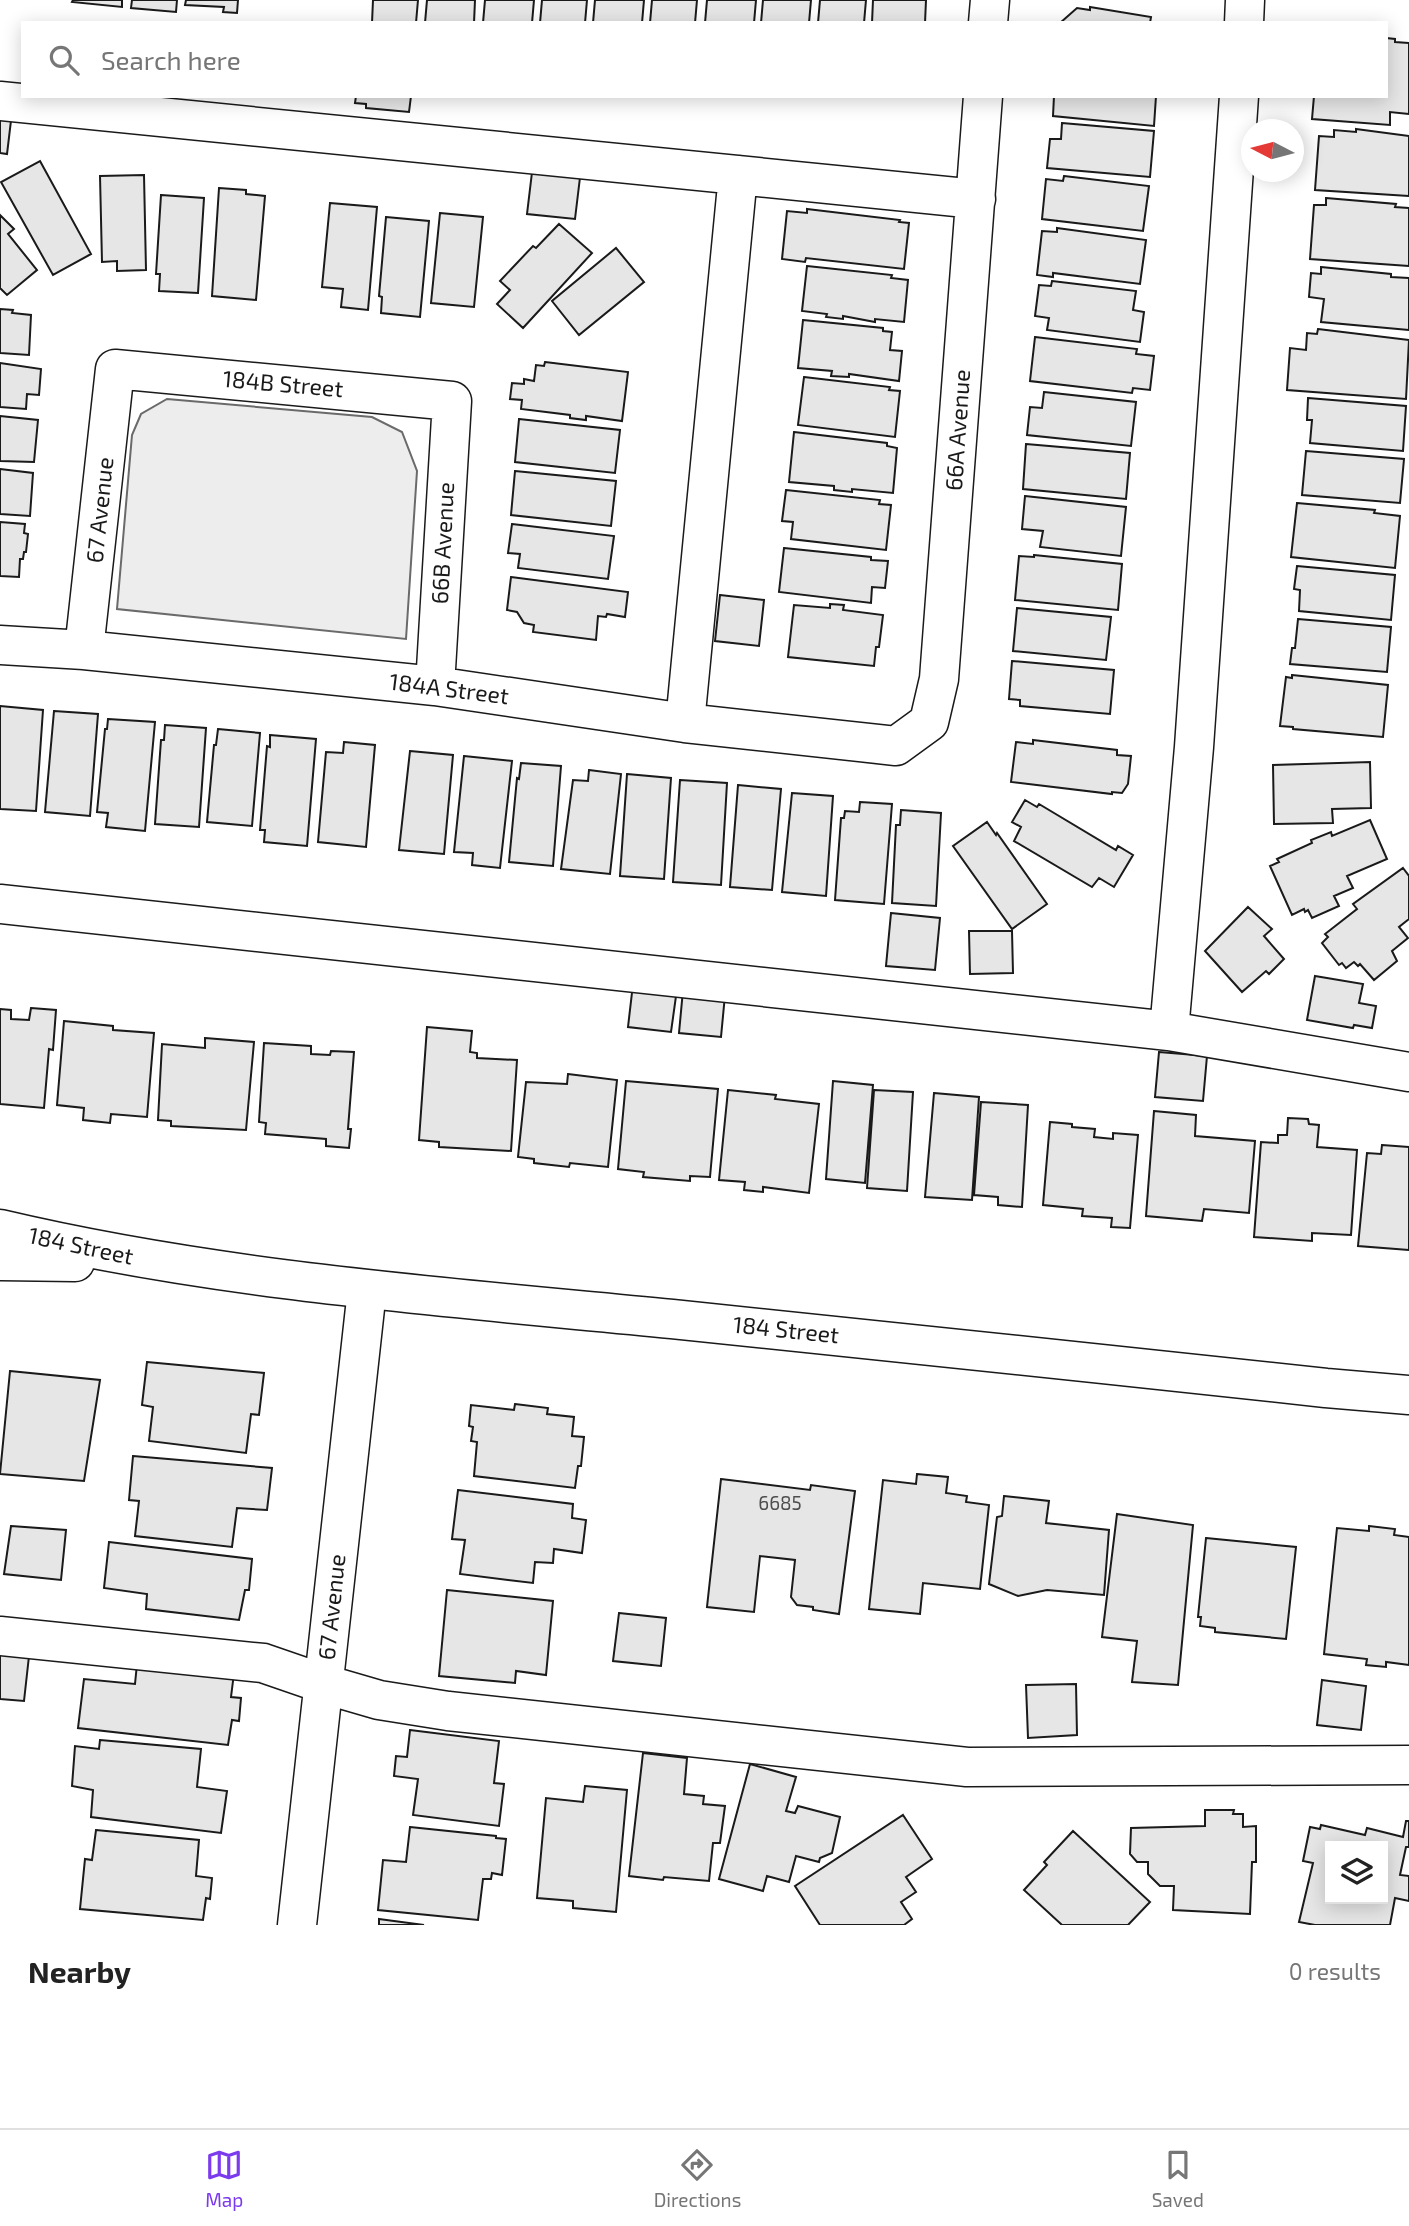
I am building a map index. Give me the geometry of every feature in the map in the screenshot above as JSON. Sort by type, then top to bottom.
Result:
[{"type":"street","points":[[988,21],[990,0]]},
{"type":"street","points":[[1244,21],[1245,0]]},
{"type":"street","name":"66A Avenue","points":[[896,746],[929,722],[939,679],[983,98]]},
{"type":"street","points":[[1169,1031],[1194,747],[1239,98]]},
{"type":"street","points":[[0,101],[975,199]]},
{"type":"street","points":[[685,723],[738,175]]},
{"type":"street","name":"184B Street","points":[[115,369],[452,401]]},
{"type":"street","name":"67 Avenue","points":[[84,650],[115,369]]},
{"type":"street","name":"66B Avenue","points":[[435,686],[452,401]]},
{"type":"street","name":"184A Street","points":[[0,645],[84,650],[435,686],[685,723],[896,746]]},
{"type":"street","points":[[0,904],[1169,1031],[1409,1072]]},
{"type":"street","name":"184 Street","points":[[0,1229],[162,1263],[367,1290],[762,1327],[1409,1395]]},
{"type":"street","name":"184 Street","points":[[0,1261],[162,1263]]},
{"type":"street","name":"67 Avenue","points":[[297,1925],[367,1290]]},
{"type":"street","points":[[0,1636],[263,1663],[379,1700],[448,1711],[967,1767],[1409,1765]]},
{"type":"shaded area","points":[[167,399],[372,417],[402,432],[417,471],[406,639],[117,609],[132,435],[141,414]]},
{"type":"building","points":[[122,0],[122,7],[72,2]]},
{"type":"building","points":[[132,0],[177,0],[176,12],[131,8]]},
{"type":"building","points":[[186,0],[238,0],[237,13],[223,12],[224,7],[185,5]]},
{"type":"building","points":[[373,0],[418,0],[416,21],[372,21]]},
{"type":"building","points":[[427,0],[475,0],[474,21],[425,21]]},
{"type":"building","points":[[485,0],[534,0],[532,21],[483,21]]},
{"type":"building","points":[[542,0],[587,0],[585,21],[540,21]]},
{"type":"building","points":[[595,0],[644,0],[642,21],[593,21]]},
{"type":"building","points":[[652,0],[697,0],[695,21],[650,21]]},
{"type":"building","points":[[707,0],[756,0],[754,21],[705,21]]},
{"type":"building","points":[[763,0],[811,0],[809,21],[761,21]]},
{"type":"building","points":[[820,0],[866,0],[864,21],[818,21]]},
{"type":"building","points":[[873,0],[926,0],[925,21],[872,21]]},
{"type":"building","points":[[1090,7],[1151,17],[1150,21],[1062,21],[1077,8],[1090,10]]},
{"type":"building","points":[[1388,38],[1395,39],[1395,42],[1409,43],[1409,114],[1390,112],[1390,125],[1312,119],[1314,98],[1388,98]]},
{"type":"building","points":[[356,98],[411,98],[409,112],[366,108],[366,104],[355,103]]},
{"type":"building","points":[[1054,98],[1156,98],[1154,126],[1053,116]]},
{"type":"building","points":[[0,110],[12,112],[7,154],[0,153]]},
{"type":"building","points":[[1062,123],[1154,131],[1150,177],[1047,168],[1050,139],[1061,139]]},
{"type":"building","points":[[1356,129],[1409,136],[1409,196],[1315,190],[1319,136],[1334,137],[1334,130],[1356,132]]},
{"type":"building","points":[[40,161],[91,254],[53,275],[1,182]]},
{"type":"building","points":[[533,164],[581,169],[575,219],[527,214]]},
{"type":"building","points":[[144,175],[146,270],[117,271],[117,261],[102,262],[100,176]]},
{"type":"building","points":[[1064,176],[1149,186],[1143,231],[1042,219],[1046,179],[1063,181]]},
{"type":"building","points":[[219,188],[246,190],[246,194],[265,196],[256,300],[212,296]]},
{"type":"building","points":[[161,195],[204,198],[198,293],[159,291],[160,274],[156,274]]},
{"type":"building","points":[[1326,198],[1396,204],[1395,207],[1409,208],[1409,266],[1310,259],[1314,205],[1326,205]]},
{"type":"building","points":[[330,203],[377,207],[368,310],[341,307],[343,289],[322,287]]},
{"type":"building","points":[[807,209],[909,223],[904,269],[806,258],[805,262],[782,259],[787,211],[807,213]]},
{"type":"building","points":[[440,213],[483,217],[474,307],[431,303]]},
{"type":"building","points":[[0,215],[14,229],[8,234],[37,270],[7,295],[0,288]]},
{"type":"building","points":[[386,217],[429,221],[420,317],[381,313],[382,297],[379,296]]},
{"type":"building","points":[[559,224],[592,253],[523,328],[497,304],[510,290],[500,281],[533,246],[536,248]]},
{"type":"building","points":[[1057,228],[1146,240],[1140,284],[1053,273],[1053,277],[1037,275],[1042,231],[1057,232]]},
{"type":"building","points":[[616,248],[644,282],[579,335],[552,301]]},
{"type":"building","points":[[807,266],[892,275],[891,278],[908,280],[904,322],[875,319],[875,322],[843,316],[843,319],[802,311]]},
{"type":"building","points":[[1321,267],[1409,278],[1409,330],[1321,322],[1324,299],[1309,297],[1311,273],[1321,274]]},
{"type":"building","points":[[1052,281],[1136,291],[1133,310],[1144,312],[1140,342],[1047,330],[1049,318],[1035,316],[1039,285],[1051,286]]},
{"type":"building","points":[[0,309],[31,315],[29,355],[0,353]]},
{"type":"building","points":[[803,320],[883,328],[883,331],[892,332],[890,350],[902,351],[899,381],[849,374],[849,377],[831,376],[832,371],[798,368]]},
{"type":"building","points":[[1318,329],[1409,340],[1406,399],[1287,390],[1290,348],[1306,350],[1307,333],[1317,334]]},
{"type":"building","points":[[1035,337],[1137,349],[1136,354],[1154,356],[1150,390],[1133,388],[1132,393],[1030,381]]},
{"type":"building","points":[[545,362],[628,372],[622,421],[586,416],[586,420],[570,418],[570,415],[521,409],[522,400],[510,399],[512,383],[524,384],[524,379],[534,381],[536,365],[544,366]]},
{"type":"building","points":[[0,363],[41,369],[39,395],[27,394],[26,409],[0,407]]},
{"type":"building","points":[[804,377],[890,387],[889,390],[900,391],[895,437],[798,425]]},
{"type":"building","points":[[1044,392],[1136,402],[1131,446],[1027,435],[1030,407],[1042,408]]},
{"type":"building","points":[[1308,398],[1406,406],[1403,451],[1310,443],[1312,420],[1307,420]]},
{"type":"building","points":[[0,416],[38,420],[34,462],[0,461]]},
{"type":"building","points":[[519,419],[620,430],[615,473],[515,462]]},
{"type":"building","points":[[794,432],[887,443],[887,446],[897,448],[893,493],[852,489],[852,492],[834,490],[834,486],[789,482]]},
{"type":"building","points":[[1026,444],[1130,453],[1126,499],[1023,489]]},
{"type":"building","points":[[1306,451],[1404,459],[1400,503],[1302,495]]},
{"type":"building","points":[[0,469],[33,473],[30,516],[0,514]]},
{"type":"building","points":[[515,471],[616,481],[611,526],[511,515]]},
{"type":"building","points":[[786,490],[880,500],[879,504],[891,505],[886,550],[791,539],[793,522],[782,521]]},
{"type":"building","points":[[1025,496],[1126,507],[1121,556],[1040,547],[1043,531],[1022,529]]},
{"type":"building","points":[[1297,503],[1375,510],[1374,513],[1400,516],[1395,568],[1291,557]]},
{"type":"building","points":[[0,522],[25,524],[24,533],[28,534],[26,552],[23,559],[20,559],[19,577],[0,576]]},
{"type":"building","points":[[512,524],[614,536],[608,579],[518,568],[520,554],[508,553]]},
{"type":"building","points":[[784,548],[888,561],[885,588],[872,587],[871,603],[779,592]]},
{"type":"building","points":[[1034,555],[1122,564],[1118,610],[1015,600],[1019,556]]},
{"type":"building","points":[[1297,566],[1395,575],[1391,620],[1299,611],[1300,590],[1294,589]]},
{"type":"building","points":[[511,577],[628,592],[625,617],[607,614],[606,617],[598,616],[596,640],[533,632],[534,625],[524,623],[517,612],[507,610]]},
{"type":"building","points":[[720,595],[764,600],[759,646],[715,641]]},
{"type":"building","points":[[830,604],[844,605],[843,610],[883,615],[874,666],[788,657],[794,605],[830,608]]},
{"type":"building","points":[[1017,608],[1111,617],[1106,660],[1013,651]]},
{"type":"building","points":[[1298,619],[1391,627],[1387,672],[1290,664],[1292,648],[1295,648]]},
{"type":"building","points":[[1012,661],[1114,670],[1110,714],[1020,706],[1020,700],[1009,699]]},
{"type":"building","points":[[1292,675],[1388,685],[1383,737],[1280,726],[1286,677],[1292,678]]},
{"type":"building","points":[[0,706],[43,710],[36,811],[0,809]]},
{"type":"building","points":[[54,711],[98,714],[90,816],[45,812]]},
{"type":"building","points":[[108,719],[155,722],[145,831],[106,827],[108,813],[97,812]]},
{"type":"building","points":[[165,725],[206,728],[199,827],[155,824],[161,740],[164,740]]},
{"type":"building","points":[[218,729],[260,733],[252,826],[207,822]]},
{"type":"building","points":[[270,735],[316,739],[307,846],[264,842],[265,830],[260,830]]},
{"type":"building","points":[[1033,740],[1117,750],[1117,755],[1131,756],[1128,784],[1122,793],[1112,794],[1011,782],[1016,742],[1033,744]]},
{"type":"building","points":[[344,742],[375,745],[366,847],[318,842],[326,752],[343,753]]},
{"type":"building","points":[[410,751],[453,755],[444,854],[399,850]]},
{"type":"building","points":[[464,756],[512,761],[500,868],[472,865],[473,853],[454,852]]},
{"type":"building","points":[[1370,762],[1371,808],[1332,809],[1333,823],[1274,824],[1273,765]]},
{"type":"building","points":[[521,763],[561,766],[553,866],[509,862],[517,778],[519,779]]},
{"type":"building","points":[[589,770],[621,774],[610,874],[561,869],[573,780],[588,781]]},
{"type":"building","points":[[627,774],[671,778],[664,879],[620,876]]},
{"type":"building","points":[[680,780],[727,783],[721,885],[673,882]]},
{"type":"building","points":[[738,785],[781,789],[772,890],[730,887]]},
{"type":"building","points":[[792,793],[833,796],[826,896],[782,892]]},
{"type":"building","points":[[1025,800],[1037,807],[1039,804],[1116,850],[1118,846],[1133,855],[1114,887],[1099,878],[1092,887],[1014,841],[1021,827],[1012,822]]},
{"type":"building","points":[[860,802],[892,804],[884,904],[835,900],[841,818],[844,818],[845,811],[859,812]]},
{"type":"building","points":[[901,810],[941,813],[936,906],[892,903],[896,825],[900,825]]},
{"type":"building","points":[[1370,820],[1387,859],[1347,876],[1353,888],[1334,896],[1339,906],[1312,918],[1308,910],[1305,912],[1304,909],[1292,915],[1270,866],[1279,862],[1277,859],[1312,843],[1311,840],[1331,832],[1332,836]]},
{"type":"building","points":[[987,822],[1047,904],[1012,929],[953,846]]},
{"type":"building","points":[[1403,868],[1409,876],[1409,919],[1399,927],[1408,938],[1392,951],[1397,961],[1374,980],[1360,964],[1358,966],[1354,962],[1346,968],[1342,963],[1339,965],[1322,943],[1328,937],[1325,934],[1357,909],[1353,904]]},
{"type":"building","points":[[1248,907],[1272,929],[1264,936],[1284,959],[1269,974],[1266,971],[1242,992],[1205,951]]},
{"type":"building","points":[[891,913],[940,918],[935,970],[886,966]]},
{"type":"building","points":[[969,931],[1012,931],[1013,973],[970,974]]},
{"type":"building","points":[[1315,976],[1363,984],[1359,1003],[1376,1006],[1372,1028],[1354,1025],[1353,1028],[1307,1020]]},
{"type":"building","points":[[633,984],[677,989],[671,1032],[628,1027]]},
{"type":"building","points":[[683,990],[725,995],[721,1037],[679,1033]]},
{"type":"building","points":[[31,1008],[56,1010],[53,1050],[49,1049],[44,1108],[0,1104],[0,1009],[11,1010],[11,1019],[29,1020]]},
{"type":"building","points":[[64,1021],[113,1026],[113,1030],[154,1033],[147,1117],[111,1114],[110,1123],[83,1120],[84,1108],[57,1105]]},
{"type":"building","points":[[427,1027],[472,1031],[470,1052],[477,1053],[477,1058],[517,1060],[511,1151],[439,1147],[439,1142],[419,1140]]},
{"type":"building","points":[[205,1038],[254,1042],[246,1130],[171,1126],[171,1121],[158,1120],[162,1044],[205,1048]]},
{"type":"building","points":[[264,1043],[311,1046],[311,1054],[354,1052],[349,1148],[326,1146],[326,1139],[265,1134],[266,1123],[259,1122]]},
{"type":"building","points":[[1159,1052],[1207,1056],[1203,1101],[1155,1097]]},
{"type":"building","points":[[568,1074],[617,1080],[608,1167],[570,1163],[569,1167],[534,1163],[534,1159],[518,1157],[526,1082],[567,1084]]},
{"type":"building","points":[[626,1081],[718,1089],[710,1177],[690,1176],[690,1181],[643,1177],[644,1172],[618,1169]]},
{"type":"building","points":[[833,1081],[873,1085],[865,1183],[826,1179]]},
{"type":"building","points":[[728,1090],[776,1095],[775,1099],[819,1104],[809,1193],[763,1187],[763,1192],[744,1190],[745,1182],[719,1180]]},
{"type":"building","points":[[874,1090],[913,1092],[907,1191],[867,1188]]},
{"type":"building","points":[[934,1093],[979,1097],[972,1200],[925,1197]]},
{"type":"building","points":[[981,1102],[1028,1105],[1022,1207],[998,1205],[998,1197],[974,1195]]},
{"type":"building","points":[[1154,1111],[1196,1115],[1195,1136],[1255,1141],[1249,1213],[1204,1209],[1202,1221],[1146,1216]]},
{"type":"building","points":[[1288,1118],[1308,1119],[1309,1124],[1319,1125],[1317,1147],[1357,1150],[1351,1235],[1312,1233],[1312,1241],[1254,1237],[1261,1142],[1278,1143],[1278,1135],[1287,1135]]},
{"type":"building","points":[[1050,1122],[1095,1129],[1094,1137],[1113,1139],[1113,1133],[1138,1135],[1130,1228],[1111,1227],[1112,1218],[1082,1216],[1083,1209],[1043,1205]]},
{"type":"building","points":[[1382,1145],[1409,1147],[1409,1250],[1358,1246],[1367,1153],[1381,1154]]},
{"type":"building","points":[[147,1362],[264,1373],[259,1415],[251,1414],[246,1453],[149,1441],[153,1407],[142,1405]]},
{"type":"building","points":[[10,1371],[100,1380],[84,1481],[0,1474]]},
{"type":"building","points":[[515,1404],[548,1408],[547,1414],[574,1417],[572,1436],[584,1437],[575,1488],[474,1476],[477,1442],[471,1441],[471,1405],[514,1410]]},
{"type":"building","points":[[133,1456],[272,1468],[267,1510],[237,1508],[232,1547],[135,1536],[139,1501],[129,1500]]},
{"type":"building","points":[[917,1474],[948,1477],[946,1493],[967,1496],[966,1502],[989,1505],[980,1589],[923,1583],[920,1614],[869,1609],[883,1480],[916,1484]]},
{"type":"building","points":[[721,1479],[810,1490],[811,1485],[855,1491],[839,1614],[797,1605],[791,1597],[795,1560],[760,1556],[754,1612],[707,1607]]},
{"type":"building","points":[[458,1490],[573,1504],[572,1518],[586,1520],[582,1553],[554,1549],[553,1563],[535,1562],[533,1583],[460,1574],[465,1540],[452,1539]]},
{"type":"building","points":[[1004,1496],[1049,1501],[1046,1523],[1109,1530],[1104,1595],[1047,1590],[1018,1596],[989,1584],[997,1517],[1002,1516]]},
{"type":"building","points":[[1117,1514],[1193,1525],[1178,1685],[1132,1682],[1137,1641],[1102,1637]]},
{"type":"building","points":[[11,1526],[66,1530],[61,1580],[4,1574]]},
{"type":"building","points":[[1369,1526],[1395,1529],[1394,1535],[1409,1537],[1409,1665],[1386,1662],[1386,1667],[1366,1665],[1367,1659],[1324,1654],[1337,1528],[1369,1531]]},
{"type":"building","points":[[1206,1538],[1296,1547],[1286,1639],[1215,1632],[1215,1628],[1200,1626],[1201,1617],[1198,1617]]},
{"type":"building","points":[[109,1542],[252,1559],[249,1590],[245,1590],[239,1620],[146,1609],[147,1594],[104,1588]]},
{"type":"building","points":[[447,1590],[553,1601],[546,1675],[516,1671],[515,1683],[439,1676]]},
{"type":"building","points":[[619,1613],[666,1618],[661,1666],[613,1661]]},
{"type":"building","points":[[0,1653],[29,1656],[24,1701],[0,1699]]},
{"type":"building","points":[[137,1664],[234,1673],[231,1697],[241,1698],[239,1721],[232,1720],[228,1745],[78,1728],[84,1679],[135,1684]]},
{"type":"building","points":[[1322,1680],[1366,1686],[1361,1730],[1317,1725]]},
{"type":"building","points":[[1076,1684],[1077,1735],[1028,1738],[1026,1685]]},
{"type":"building","points":[[410,1730],[499,1741],[494,1783],[504,1784],[499,1826],[413,1815],[418,1779],[394,1776],[396,1756],[407,1757]]},
{"type":"building","points":[[100,1740],[201,1749],[197,1787],[227,1791],[221,1833],[91,1817],[93,1790],[72,1786],[75,1746],[99,1749]]},
{"type":"building","points":[[643,1753],[687,1758],[684,1794],[704,1796],[703,1804],[725,1806],[720,1843],[713,1843],[709,1881],[629,1876]]},
{"type":"building","points":[[750,1764],[796,1777],[786,1811],[795,1813],[798,1806],[840,1817],[832,1853],[820,1858],[819,1862],[796,1856],[789,1882],[767,1876],[763,1891],[719,1879]]},
{"type":"building","points":[[585,1786],[627,1790],[616,1912],[573,1908],[573,1901],[537,1898],[546,1798],[583,1802]]},
{"type":"building","points":[[1205,1810],[1234,1810],[1233,1814],[1243,1814],[1243,1827],[1256,1826],[1256,1862],[1252,1862],[1250,1914],[1173,1910],[1174,1886],[1160,1886],[1148,1874],[1148,1862],[1137,1862],[1130,1854],[1131,1828],[1205,1826]]},
{"type":"building","points":[[903,1815],[932,1859],[906,1877],[916,1892],[901,1902],[912,1919],[904,1925],[820,1925],[795,1886]]},
{"type":"building","points":[[1406,1821],[1409,1821],[1409,1847],[1406,1847],[1400,1875],[1409,1876],[1409,1901],[1395,1898],[1390,1925],[1315,1925],[1299,1922],[1313,1863],[1303,1861],[1310,1827],[1320,1829],[1321,1825],[1365,1835],[1367,1828],[1403,1837]]},
{"type":"building","points":[[410,1827],[506,1839],[502,1875],[492,1873],[491,1879],[483,1879],[478,1920],[378,1910],[383,1860],[406,1862]]},
{"type":"building","points":[[96,1830],[199,1840],[196,1876],[212,1878],[210,1899],[206,1898],[203,1920],[80,1909],[85,1859],[92,1860]]},
{"type":"building","points":[[1073,1831],[1150,1902],[1128,1925],[1062,1925],[1024,1890],[1047,1865],[1044,1862]]},
{"type":"building","points":[[379,1919],[424,1925],[379,1925]]}]
